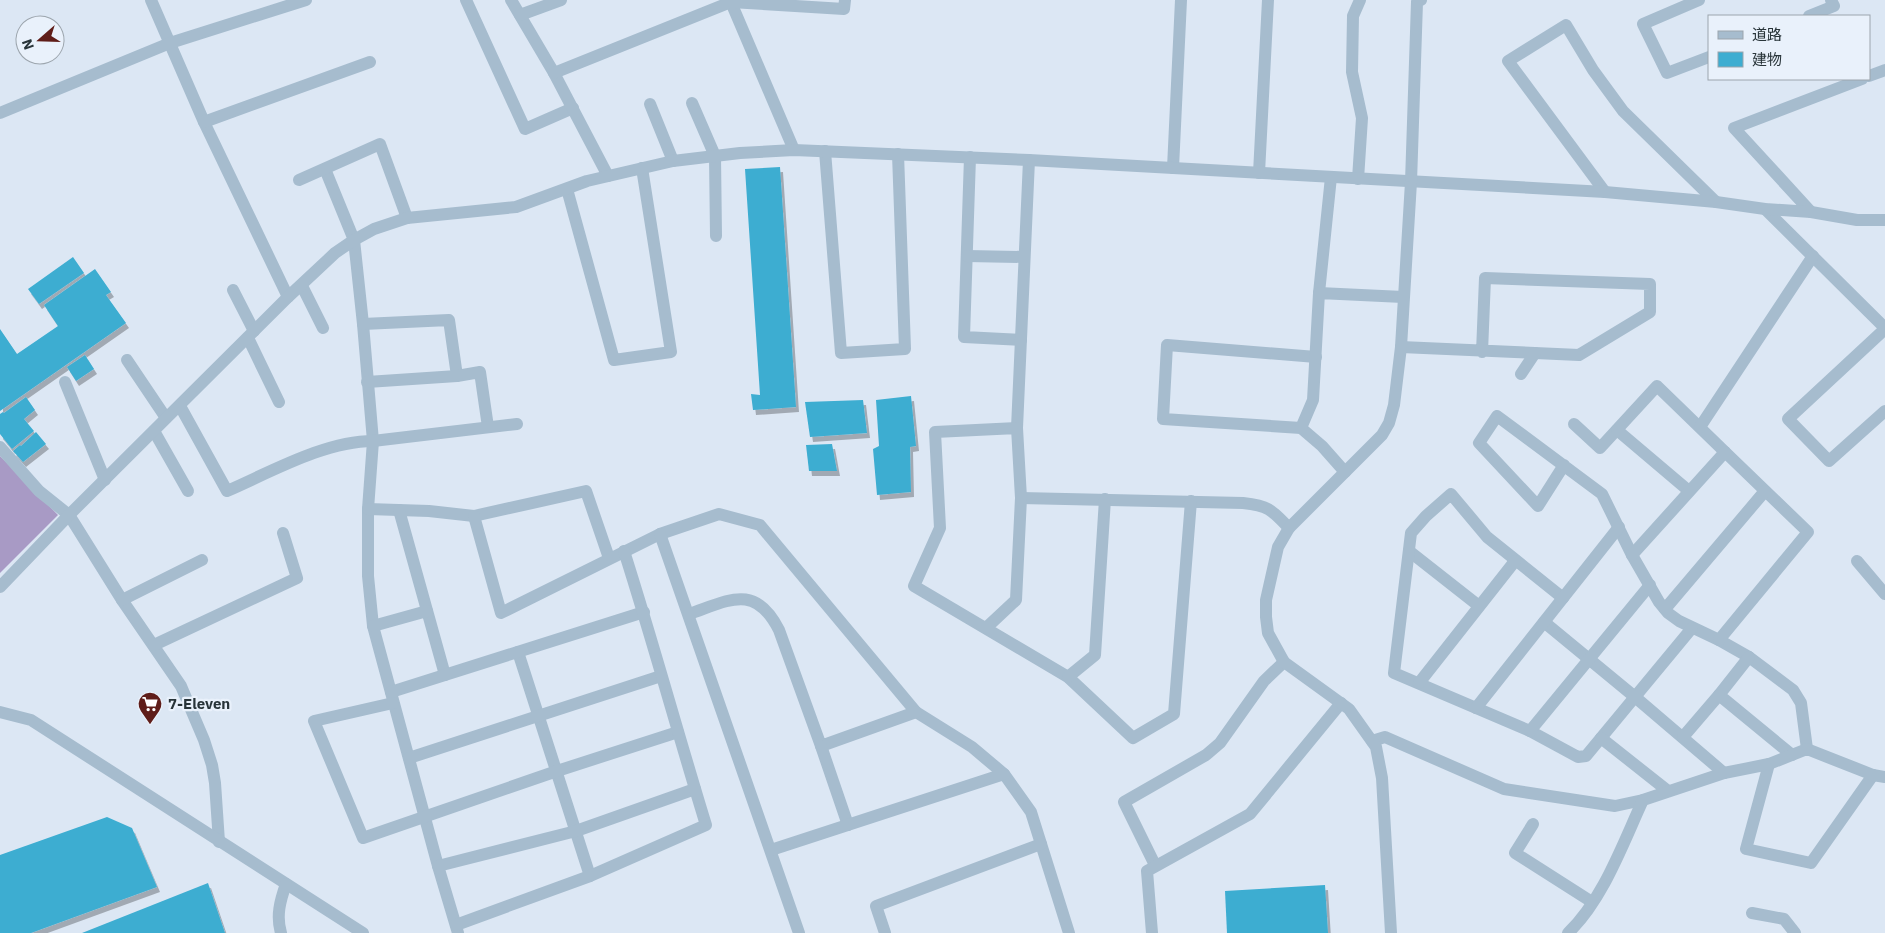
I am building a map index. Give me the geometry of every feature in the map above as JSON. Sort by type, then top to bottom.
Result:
[{"type":"street","points":[[151,0],[204,122],[288,297]]},
{"type":"street","points":[[0,113],[170,43],[306,0]]},
{"type":"street","points":[[466,0],[525,129],[573,108]]},
{"type":"street","points":[[511,0],[554,72],[608,176]]},
{"type":"street","points":[[520,15],[561,0]]},
{"type":"street","points":[[554,72],[730,1],[844,9],[845,0]]},
{"type":"street","points":[[1173,168],[1181,0]]},
{"type":"street","points":[[1259,173],[1268,0]]},
{"type":"street","points":[[1358,179],[1362,118],[1352,72],[1353,16],[1360,0]]},
{"type":"street","points":[[1391,933],[1382,778],[1376,747],[1349,709],[1284,662],[1268,633],[1266,600],[1278,547],[1289,528],[1382,435],[1389,423],[1397,391],[1411,182],[1417,2],[1421,0]]},
{"type":"street","points":[[1698,0],[1643,24],[1668,73],[1708,57]]},
{"type":"street","points":[[1812,15],[1834,6],[1831,0]]},
{"type":"street","points":[[730,1],[794,150]]},
{"type":"street","points":[[1605,192],[1508,61],[1566,25],[1593,70],[1623,110],[1716,202]]},
{"type":"street","points":[[204,122],[370,62]]},
{"type":"street","points":[[1870,76],[1885,70]]},
{"type":"street","points":[[1811,212],[1734,128],[1859,80]]},
{"type":"street","points":[[692,103],[715,156],[716,236]]},
{"type":"street","points":[[650,104],[673,161]]},
{"type":"street","points":[[299,180],[380,144],[407,218]]},
{"type":"street","points":[[0,587],[69,515],[288,297],[302,286],[335,253],[354,240],[374,229],[407,218],[516,207],[608,176],[673,161],[794,150],[970,157],[1605,192],[1811,212],[1857,220],[1885,220]]},
{"type":"street","points":[[825,151],[841,353],[905,349],[898,154]]},
{"type":"street","points":[[970,157],[964,337],[1021,340]]},
{"type":"street","points":[[986,628],[1016,600],[1021,498],[1017,428],[1029,160]]},
{"type":"street","points":[[566,189],[614,360],[671,352],[642,168]]},
{"type":"street","points":[[325,169],[354,240],[373,441],[368,509],[368,576],[373,626],[408,758],[457,929],[590,876],[706,825],[661,676],[644,612],[624,551]]},
{"type":"street","points":[[1301,428],[1313,400],[1319,293],[1331,177]]},
{"type":"street","points":[[1765,209],[1885,328],[1788,419],[1829,461],[1885,411]]},
{"type":"street","points":[[967,256],[1024,257]]},
{"type":"street","points":[[1700,427],[1813,256]]},
{"type":"street","points":[[1400,347],[1482,352],[1579,355],[1650,312],[1650,284],[1485,278],[1482,352]]},
{"type":"street","points":[[302,286],[323,328]]},
{"type":"street","points":[[233,290],[278,402]]},
{"type":"street","points":[[1319,293],[1403,297]]},
{"type":"street","points":[[362,324],[449,320],[457,376]]},
{"type":"street","points":[[1316,357],[1167,345],[1163,418],[1301,428],[1322,446],[1345,472]]},
{"type":"street","points":[[1520,374],[1535,353]]},
{"type":"street","points":[[127,360],[166,418]]},
{"type":"street","points":[[368,382],[457,376],[480,372],[488,427]]},
{"type":"street","points":[[65,382],[105,480]]},
{"type":"street","points":[[1574,424],[1600,448],[1657,386],[1808,532],[1719,640]]},
{"type":"street","points":[[180,406],[227,491],[314,453],[357,441],[373,441],[517,424]]},
{"type":"street","points":[[1564,465],[1538,506],[1479,443],[1496,416],[1564,465],[1602,494],[1632,555],[1665,609],[1679,621],[1749,657],[1793,690],[1801,703],[1807,749]]},
{"type":"street","points":[[1017,428],[935,432],[940,528],[914,586],[1068,677],[1133,738],[1174,714],[1191,501]]},
{"type":"street","points":[[1617,430],[1689,491]]},
{"type":"street","points":[[154,431],[188,491]]},
{"type":"street","points":[[0,447],[39,491],[69,515],[122,600],[181,686],[204,740],[212,765],[219,842]]},
{"type":"street","points":[[1632,555],[1725,452]]},
{"type":"street","points":[[368,509],[474,516],[586,490],[610,558]]},
{"type":"street","points":[[1665,609],[1766,491]]},
{"type":"street","points":[[1563,598],[1486,537],[1451,494],[1426,516],[1411,533],[1394,673],[1530,731],[1578,756],[1586,756],[1692,628]]},
{"type":"street","points":[[1021,498],[1191,501],[1263,506],[1276,514],[1289,528]]},
{"type":"street","points":[[1068,677],[1095,655],[1105,499]]},
{"type":"street","points":[[399,510],[445,675]]},
{"type":"street","points":[[474,516],[501,613],[660,534],[719,514],[760,525],[916,712],[972,747],[1004,774],[1031,812],[1070,933]]},
{"type":"street","points":[[1476,708],[1619,527]]},
{"type":"street","points":[[154,645],[297,578],[283,533]]},
{"type":"street","points":[[660,534],[771,850],[797,932]]},
{"type":"street","points":[[1409,551],[1479,606]]},
{"type":"street","points":[[122,600],[202,560]]},
{"type":"street","points":[[1419,683],[1515,561]]},
{"type":"street","points":[[1857,561],[1885,594]]},
{"type":"street","points":[[1530,731],[1650,585]]},
{"type":"street","points":[[689,614],[733,599],[754,601],[767,612],[779,630],[822,746],[848,825]]},
{"type":"street","points":[[373,626],[428,611]]},
{"type":"street","points":[[644,612],[445,675],[392,698],[314,721],[363,838],[557,771],[678,732]]},
{"type":"street","points":[[1544,622],[1635,696],[1724,773]]},
{"type":"street","points":[[518,652],[590,876]]},
{"type":"street","points":[[1683,737],[1749,657]]},
{"type":"street","points":[[1155,865],[1124,802],[1206,755],[1220,743],[1264,681],[1284,662]]},
{"type":"street","points":[[408,758],[661,676]]},
{"type":"street","points":[[1719,695],[1792,755]]},
{"type":"street","points":[[1152,933],[1147,871],[1250,814],[1341,703]]},
{"type":"street","points":[[0,712],[30,720],[362,933]]},
{"type":"street","points":[[822,746],[916,712]]},
{"type":"street","points":[[1372,741],[1385,737],[1504,789],[1615,806],[1643,800],[1724,773],[1770,764],[1807,749],[1879,776],[1811,863],[1746,849],[1770,764]]},
{"type":"street","points":[[1601,738],[1668,792]]},
{"type":"street","points":[[771,850],[1004,774]]},
{"type":"street","points":[[438,866],[576,831],[695,789]]},
{"type":"street","points":[[1568,933],[1578,924],[1602,888],[1643,800]]},
{"type":"street","points":[[1533,824],[1515,853],[1592,902]]},
{"type":"street","points":[[885,933],[876,906],[1042,844]]},
{"type":"street","points":[[281,933],[279,912],[286,884]]},
{"type":"street","points":[[1752,913],[1784,919],[1795,933]]},
{"type":"shaded area","points":[[0,456],[58,515],[0,573]]},
{"type":"building","points":[[780,167],[796,407],[753,410],[751,394],[760,395],[745,169]]},
{"type":"building","points":[[73,257],[84,273],[39,304],[28,289]]},
{"type":"building","points":[[95,269],[111,292],[106,295],[126,323],[0,411],[0,329],[17,354],[58,326],[44,305]]},
{"type":"building","points":[[85,355],[94,369],[76,381],[67,367]]},
{"type":"building","points":[[911,396],[916,446],[910,447],[911,492],[877,495],[873,449],[879,446],[876,400]]},
{"type":"building","points":[[26,397],[35,410],[24,419],[34,431],[12,449],[0,434],[0,414]]},
{"type":"building","points":[[863,400],[867,433],[810,437],[805,402]]},
{"type":"building","points":[[36,432],[46,444],[23,462],[13,451]]},
{"type":"building","points":[[832,444],[837,471],[809,471],[806,445]]},
{"type":"building","points":[[107,817],[132,828],[157,887],[31,933],[0,933],[0,855]]},
{"type":"building","points":[[208,883],[225,933],[82,933]]},
{"type":"building","points":[[1325,885],[1328,933],[1227,933],[1225,891]]},
{"type":"place","name":"7-Eleven","points":[[150,725]]}]
